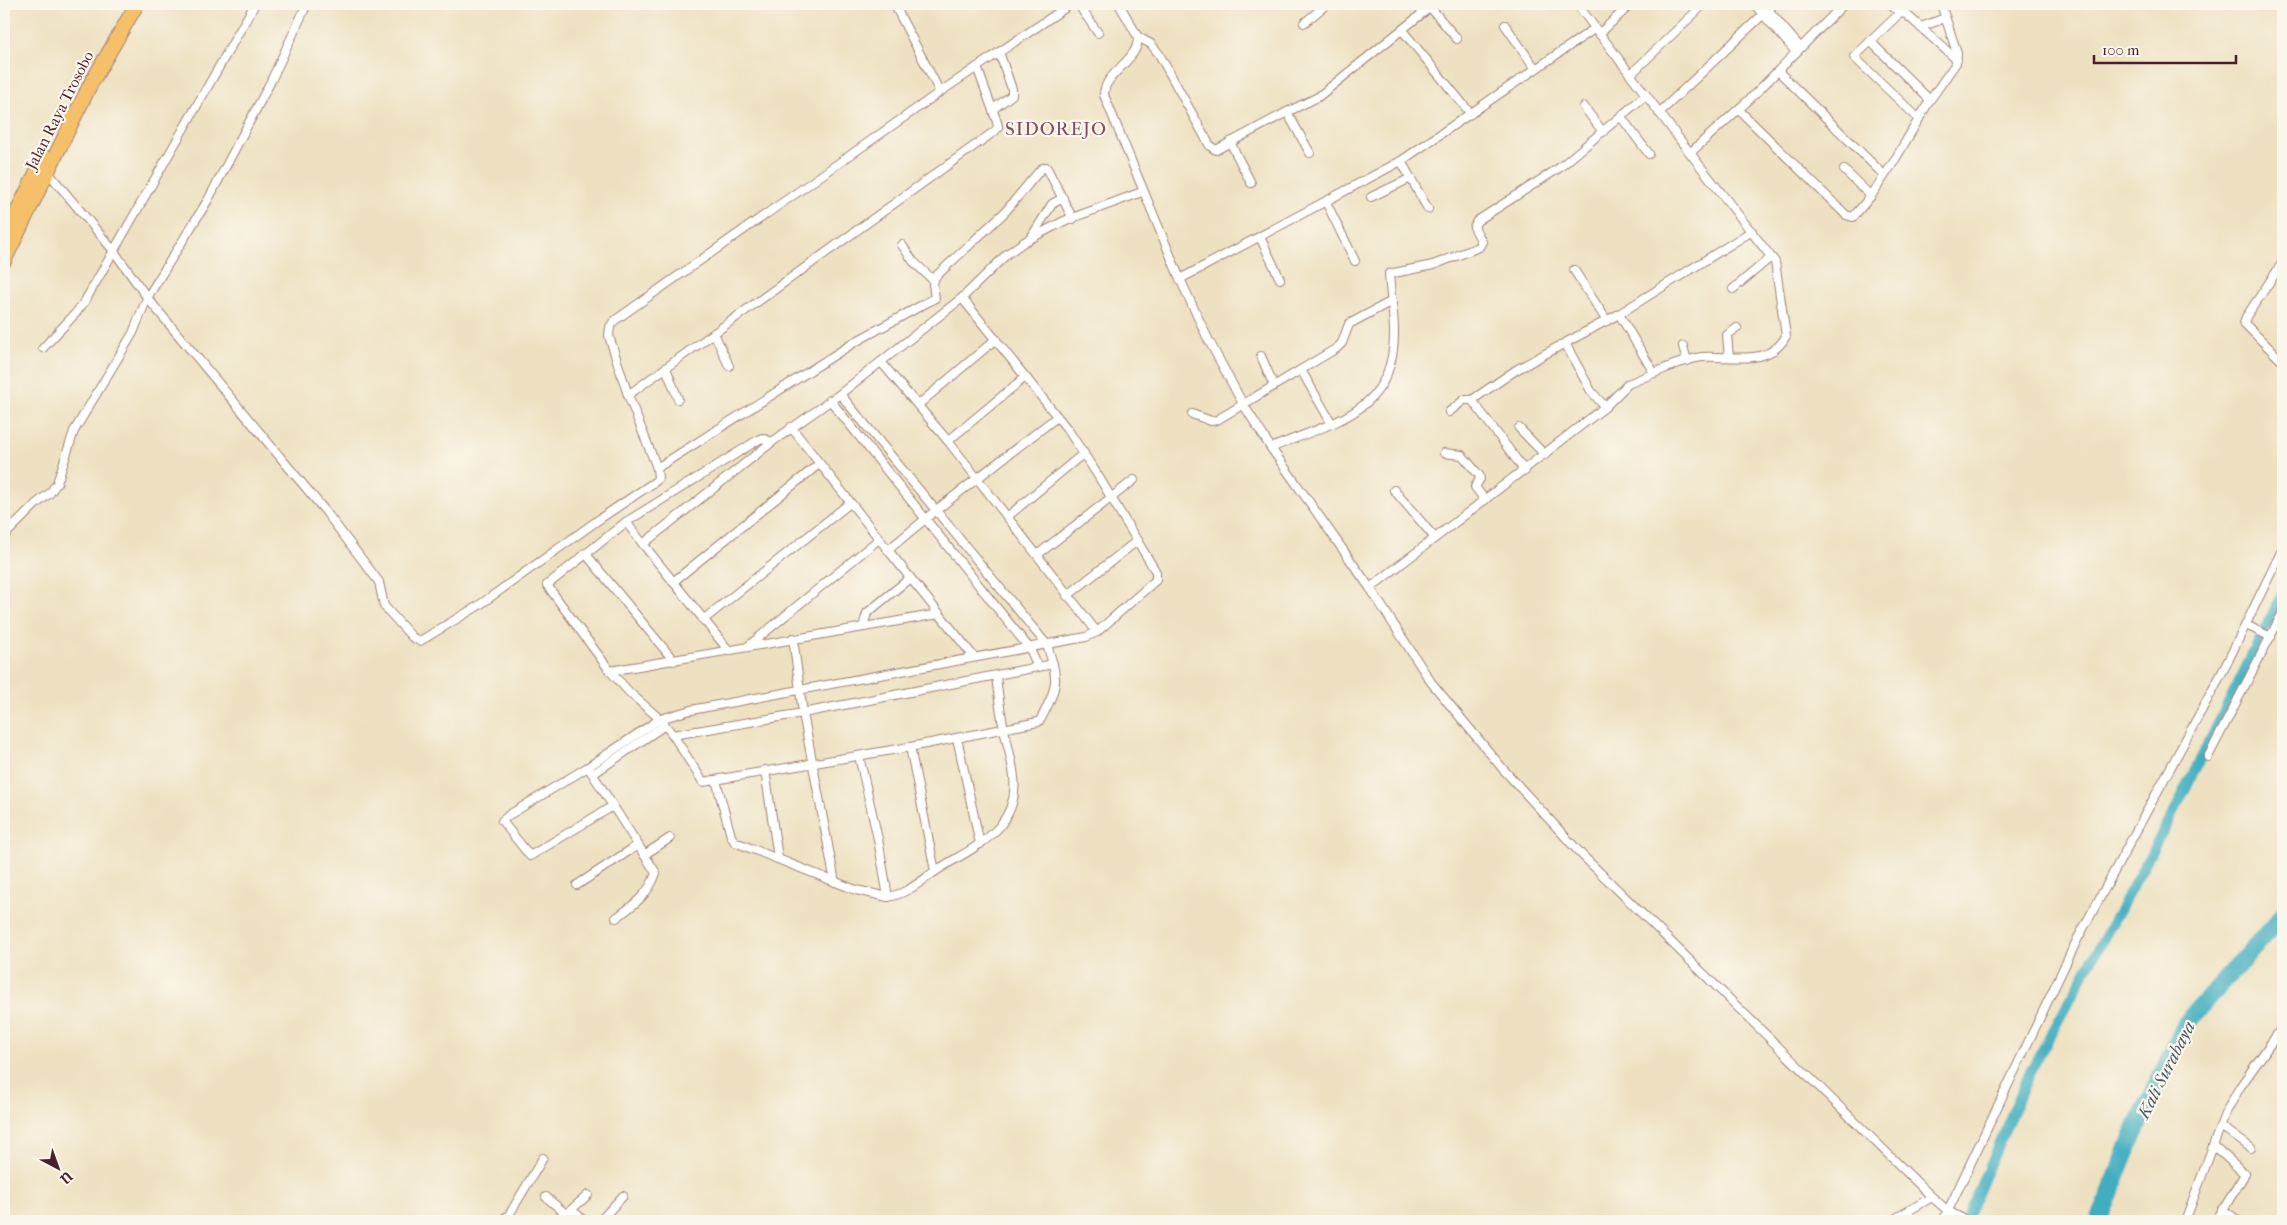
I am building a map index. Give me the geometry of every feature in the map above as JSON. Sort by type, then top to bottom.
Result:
[{"type":"highway","name":"Jalan Raya Trosobo","points":[[4,261],[98,52],[126,4]]},
{"type":"highway","name":"Jalan Raya Trosobo","points":[[4,239],[137,4]]},
{"type":"street","points":[[43,348],[80,308],[255,4]]},
{"type":"street","points":[[4,536],[36,504],[50,493],[57,482],[74,431],[133,333],[208,200],[271,81],[307,4]]},
{"type":"street","points":[[894,4],[940,92]]},
{"type":"street","points":[[47,164],[150,302],[326,512],[379,582],[384,606],[416,641],[423,640],[478,606],[658,478],[657,468],[628,395],[608,336],[614,321],[940,92],[1071,4]]},
{"type":"street","points":[[1078,4],[1098,33]]},
{"type":"street","points":[[1119,4],[1138,37],[1151,44],[1159,54],[1213,150],[1322,95],[1432,5],[1457,39]]},
{"type":"street","points":[[1304,23],[1327,4]]},
{"type":"street","points":[[1370,588],[1607,406],[1628,384],[1687,361],[1701,358],[1761,357],[1778,349],[1786,336],[1775,262],[1772,257],[1577,4]]},
{"type":"street","points":[[1180,279],[1401,161],[1535,68],[1596,31],[1631,4]]},
{"type":"street","points":[[1630,75],[1704,4]]},
{"type":"street","points":[[1754,4],[1765,10],[1798,49]]},
{"type":"street","points":[[1660,113],[1765,10],[1774,4]]},
{"type":"street","points":[[1690,153],[1739,110],[1844,4]]},
{"type":"street","points":[[1890,4],[1900,14]]},
{"type":"street","points":[[1739,110],[1846,216],[1853,217],[1871,196],[1957,60],[1940,4]]},
{"type":"street","points":[[1919,119],[1855,58],[1855,55],[1900,14],[1906,14],[1957,60]]},
{"type":"street","points":[[1921,27],[1945,18]]},
{"type":"street","points":[[1505,24],[1535,68]]},
{"type":"street","points":[[1402,30],[1471,114]]},
{"type":"street","points":[[1138,37],[1137,48],[1107,83],[1104,95],[1142,192],[1180,279],[1208,339],[1243,404],[1273,451],[1370,588],[1432,682],[1523,791],[1633,906],[1932,1197],[1950,1212],[1967,1221]]},
{"type":"street","points":[[1870,41],[1930,100]]},
{"type":"street","points":[[993,110],[1012,95],[1012,89],[999,52]]},
{"type":"street","points":[[628,395],[995,131],[998,127],[977,67]]},
{"type":"street","points":[[1778,71],[1884,175]]},
{"type":"street","points":[[1273,451],[1352,415],[1365,406],[1385,377],[1392,359],[1394,332],[1389,274],[1433,265],[1479,247],[1482,242],[1474,227],[1477,221],[1559,168],[1646,95]]},
{"type":"street","points":[[1584,107],[1604,132]]},
{"type":"street","points":[[1287,112],[1310,153]]},
{"type":"street","points":[[1621,117],[1650,154]]},
{"type":"street","points":[[1230,142],[1251,183]]},
{"type":"street","points":[[1401,161],[1428,208]]},
{"type":"street","points":[[933,280],[1005,212],[1041,169],[1046,168],[1048,170],[1073,219]]},
{"type":"street","points":[[1844,170],[1871,196]]},
{"type":"street","points":[[1371,198],[1410,178]]},
{"type":"street","points":[[643,544],[772,442],[840,394],[962,298],[1007,254],[1032,238],[1073,219],[1142,192]]},
{"type":"street","points":[[1032,238],[1052,204],[1063,198]]},
{"type":"street","points":[[1326,202],[1355,261]]},
{"type":"street","points":[[1449,412],[1464,400],[1472,400],[1516,370],[1619,314],[1752,231]]},
{"type":"street","points":[[1260,237],[1280,279]]},
{"type":"street","points":[[902,245],[913,261],[933,280],[935,298],[943,313]]},
{"type":"street","points":[[1733,289],[1772,257]]},
{"type":"street","points":[[2283,262],[2246,317],[2244,324],[2283,362]]},
{"type":"street","points":[[1574,270],[1607,320]]},
{"type":"street","points":[[657,468],[855,342],[935,298]]},
{"type":"street","points":[[613,806],[532,855],[528,854],[503,824],[503,819],[509,815],[590,771],[663,722],[691,710],[1030,649],[1086,637],[1096,632],[1156,580],[1156,572],[1138,540],[1084,453],[962,298]]},
{"type":"street","points":[[1192,414],[1211,422],[1217,420],[1337,348],[1342,343],[1349,324],[1392,301]]},
{"type":"street","points":[[1619,314],[1654,373]]},
{"type":"street","points":[[1729,357],[1727,335],[1737,328]]},
{"type":"street","points":[[714,333],[729,366]]},
{"type":"street","points":[[918,405],[996,339]]},
{"type":"street","points":[[1567,342],[1591,392],[1607,406]]},
{"type":"street","points":[[1683,346],[1687,361]]},
{"type":"street","points":[[1260,356],[1274,386]]},
{"type":"street","points":[[881,362],[948,441],[1096,632]]},
{"type":"street","points":[[666,368],[678,399]]},
{"type":"street","points":[[1301,370],[1332,424]]},
{"type":"street","points":[[948,441],[1025,377]]},
{"type":"street","points":[[772,442],[762,438],[758,440],[626,522],[549,583],[548,587],[610,671],[630,693],[663,722],[700,780],[705,783],[765,770],[859,756],[1038,722],[1056,688],[1056,675],[1047,645],[840,394]]},
{"type":"street","points":[[830,400],[1030,649],[1038,667]]},
{"type":"street","points":[[1472,400],[1524,471]]},
{"type":"street","points":[[888,550],[926,518],[1057,417]]},
{"type":"street","points":[[792,427],[819,464],[974,658]]},
{"type":"street","points":[[1519,428],[1544,455]]},
{"type":"street","points":[[1008,518],[1084,453]]},
{"type":"street","points":[[1444,453],[1462,455],[1479,475],[1480,479],[1476,487],[1485,500]]},
{"type":"street","points":[[674,582],[819,464]]},
{"type":"street","points":[[1037,556],[1134,480]]},
{"type":"street","points":[[1394,490],[1435,538]]},
{"type":"street","points":[[703,620],[850,503]]},
{"type":"street","points":[[626,522],[728,651]]},
{"type":"street","points":[[746,647],[879,539]]},
{"type":"street","points":[[1067,596],[1138,540]]},
{"type":"street","points":[[1944,1221],[1950,1212],[2077,940],[2250,626],[2283,548]]},
{"type":"street","points":[[585,553],[674,661]]},
{"type":"street","points":[[864,627],[867,613],[910,578]]},
{"type":"street","points":[[2208,757],[2283,612]]},
{"type":"street","points":[[610,671],[939,614]]},
{"type":"street","points":[[2250,626],[2269,636]]},
{"type":"street","points":[[793,638],[799,691],[835,882]]},
{"type":"street","points":[[673,735],[803,713],[1053,664]]},
{"type":"street","points":[[716,780],[732,838],[735,842],[856,890],[888,897],[908,890],[980,844],[1003,822],[1016,786],[996,676]]},
{"type":"street","points":[[957,738],[980,844]]},
{"type":"street","points":[[910,747],[935,871]]},
{"type":"street","points":[[859,756],[878,839],[888,897]]},
{"type":"street","points":[[765,770],[778,858]]},
{"type":"street","points":[[590,771],[655,870],[655,876],[640,900],[616,918]]},
{"type":"street","points":[[644,855],[670,838]]},
{"type":"street","points":[[577,885],[638,845]]},
{"type":"street","points":[[2185,1221],[2221,1126],[2240,1087],[2283,1026]]},
{"type":"street","points":[[2221,1126],[2251,1148]]},
{"type":"street","points":[[2214,1146],[2245,1174],[2220,1213],[2236,1219]]},
{"type":"street","points":[[500,1221],[509,1215],[543,1158]]},
{"type":"street","points":[[546,1197],[566,1214],[588,1195]]},
{"type":"street","points":[[600,1221],[623,1196]]},
{"type":"street","points":[[1891,1221],[1932,1197]]},
{"type":"street","points":[[572,1210],[584,1221]]},
{"type":"street","points":[[509,1215],[515,1221]]},
{"type":"waterway","points":[[1965,1221],[2030,1072],[2177,806],[2283,592]]},
{"type":"waterway","name":"Kali Surabaya","points":[[2099,1221],[2134,1133],[2186,1023],[2283,915]]},
{"type":"district","name":"SIDOREJO","points":[[1056,128]]}]
